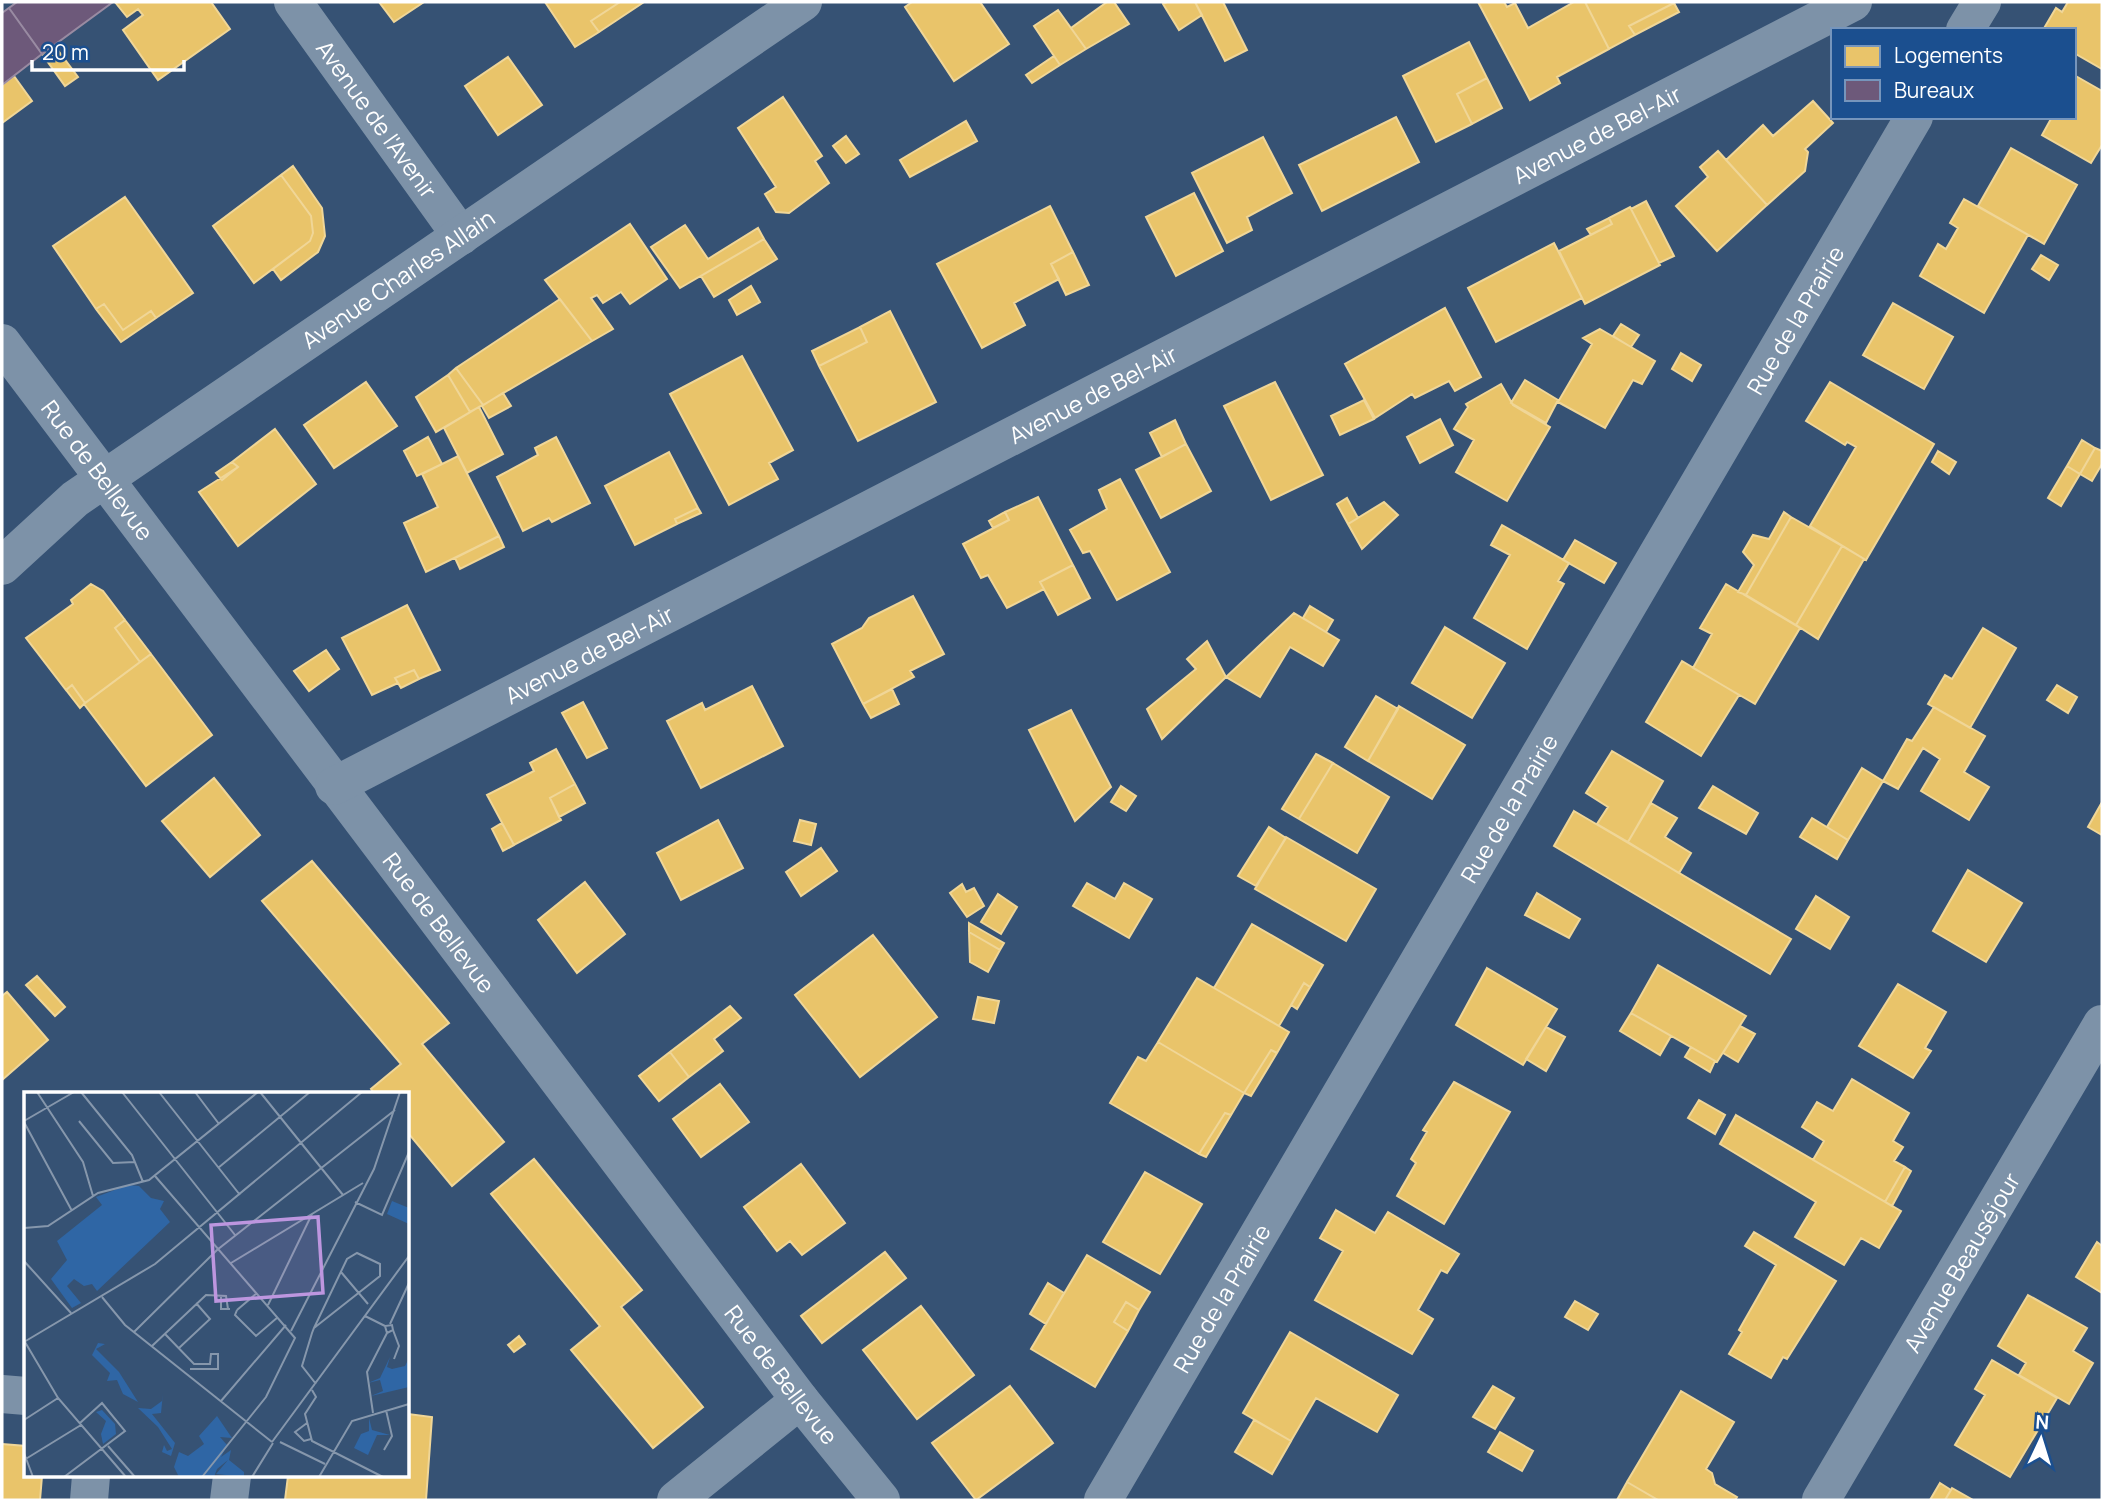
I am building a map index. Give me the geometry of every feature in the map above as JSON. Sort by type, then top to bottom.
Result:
[{"type":"street","name":"Avenue de l'Avenir","points":[[293,2],[461,236]]},
{"type":"street","name":"Avenue Charles Allain","points":[[2,566],[75,499],[803,2]]},
{"type":"street","name":"Avenue de Bel-Air","points":[[334,786],[1853,2]]},
{"type":"street","points":[[1966,28],[1982,2]]},
{"type":"street","name":"Rue de la Prairie","points":[[1103,1500],[1913,119]]},
{"type":"street","name":"Rue de Bellevue","points":[[2,342],[334,786],[800,1400],[881,1500]]},
{"type":"street","name":"Avenue Beauséjour","points":[[1821,1500],[2102,1024]]},
{"type":"street","points":[[2,1394],[24,1396]]},
{"type":"street","points":[[676,1500],[800,1400]]},
{"type":"street","points":[[89,1500],[91,1478]]},
{"type":"street","points":[[229,1500],[232,1478]]},
{"type":"building: Logements","points":[[115,2],[211,2],[230,29],[158,80],[123,30],[143,15],[138,9],[127,17]]},
{"type":"building: Logements","points":[[379,2],[424,2],[394,22]]},
{"type":"building: Logements","points":[[545,2],[620,2],[591,21],[599,32],[575,47]]},
{"type":"building: Logements","points":[[620,2],[644,2],[599,32],[591,21]]},
{"type":"building: Logements","points":[[912,2],[980,2],[1009,44],[954,81],[905,7]]},
{"type":"building: Logements","points":[[1107,2],[1114,2],[1129,24],[1086,49],[1071,28]]},
{"type":"building: Logements","points":[[1195,2],[1202,15],[1179,30],[1163,4]]},
{"type":"building: Logements","points":[[1195,2],[1223,2],[1247,50],[1225,61]]},
{"type":"building: Logements","points":[[1478,2],[1504,2],[1507,7],[1515,3],[1528,28],[1574,2],[1585,2],[1609,49],[1557,77],[1560,83],[1530,100]]},
{"type":"building: Logements","points":[[1585,2],[1674,3],[1629,26],[1635,35],[1609,49]]},
{"type":"building: Logements","points":[[2068,2],[2102,2],[2102,69],[2076,54],[2076,28],[2044,28],[2056,8],[2062,12]]},
{"type":"building: Logements","points":[[1674,3],[1679,12],[1635,35],[1629,26]]},
{"type":"building: Logements","points":[[1058,10],[1086,49],[1060,65],[1034,26]]},
{"type":"building: Logements","points":[[1469,42],[1487,78],[1457,94],[1472,124],[1436,142],[1403,76]]},
{"type":"building: Logements","points":[[54,45],[78,77],[65,86],[42,54]]},
{"type":"building: Logements","points":[[1054,56],[1060,65],[1032,83],[1026,75]]},
{"type":"building: Logements","points":[[508,57],[542,105],[498,135],[465,86]]},
{"type":"building: Logements","points":[[14,76],[32,101],[2,123],[2,85]]},
{"type":"building: Logements","points":[[2076,76],[2102,91],[2102,145],[2091,163],[2042,135],[2051,119],[2076,119]]},
{"type":"building: Logements","points":[[1487,78],[1502,108],[1472,124],[1457,94]]},
{"type":"building: Logements","points":[[783,97],[822,156],[815,161],[829,183],[789,213],[776,212],[765,194],[776,187],[738,128]]},
{"type":"building: Logements","points":[[1813,101],[1833,123],[1805,149],[1808,152],[1805,171],[1767,205],[1726,160],[1763,125],[1773,136]]},
{"type":"building: Logements","points":[[1396,117],[1419,162],[1322,211],[1299,165]]},
{"type":"building: Logements","points":[[966,121],[977,141],[910,177],[900,160]]},
{"type":"building: Logements","points":[[846,136],[859,154],[846,163],[833,146]]},
{"type":"building: Logements","points":[[1263,137],[1292,193],[1247,217],[1252,230],[1227,243],[1192,173]]},
{"type":"building: Logements","points":[[2011,148],[2077,185],[2044,244],[1978,206]]},
{"type":"building: Logements","points":[[1718,151],[1767,205],[1717,251],[1676,206],[1708,177],[1700,167]]},
{"type":"building: Logements","points":[[293,166],[322,208],[325,236],[318,252],[281,280],[273,269],[310,241],[313,233],[311,216],[281,175]]},
{"type":"building: Logements","points":[[281,175],[311,216],[313,233],[310,241],[254,283],[213,226]]},
{"type":"building: Logements","points":[[1194,193],[1223,251],[1176,276],[1146,217]]},
{"type":"building: Logements","points":[[125,197],[193,293],[156,318],[151,311],[123,330],[104,304],[96,309],[53,246]]},
{"type":"building: Logements","points":[[1964,199],[2028,235],[1984,313],[1920,276],[1938,244],[1946,249],[1958,228],[1950,223]]},
{"type":"building: Logements","points":[[1646,201],[1674,256],[1659,263],[1631,209]]},
{"type":"building: Logements","points":[[1050,206],[1073,252],[1051,264],[1059,279],[1014,303],[1025,325],[982,348],[937,264]]},
{"type":"building: Logements","points":[[1630,207],[1660,265],[1585,304],[1559,251],[1612,224],[1609,218]]},
{"type":"building: Logements","points":[[1609,218],[1612,224],[1591,235],[1587,229]]},
{"type":"building: Logements","points":[[630,224],[667,279],[630,304],[621,292],[603,303],[597,295],[591,298],[613,329],[592,341],[545,280]]},
{"type":"building: Logements","points":[[685,225],[708,259],[758,228],[764,239],[680,288],[651,247]]},
{"type":"building: Logements","points":[[764,239],[777,259],[714,297],[701,276]]},
{"type":"building: Logements","points":[[1554,243],[1582,298],[1496,342],[1468,288]]},
{"type":"building: Logements","points":[[1073,252],[1089,285],[1066,295],[1051,264]]},
{"type":"building: Logements","points":[[2041,255],[2058,265],[2049,280],[2032,269]]},
{"type":"building: Logements","points":[[751,286],[760,302],[737,315],[729,300]]},
{"type":"building: Logements","points":[[560,299],[592,341],[483,405],[456,368]]},
{"type":"building: Logements","points":[[1893,303],[1953,337],[1924,389],[1863,355]]},
{"type":"building: Logements","points":[[104,304],[123,330],[151,311],[156,318],[121,342],[96,309]]},
{"type":"building: Logements","points":[[1445,308],[1481,377],[1455,391],[1449,381],[1415,398],[1412,394],[1375,418],[1345,364]]},
{"type":"building: Logements","points":[[890,311],[936,402],[858,441],[819,366],[867,342],[860,327]]},
{"type":"building: Logements","points":[[1621,324],[1639,335],[1631,347],[1613,336]]},
{"type":"building: Logements","points":[[860,327],[867,342],[819,366],[812,351]]},
{"type":"building: Logements","points":[[1600,329],[1655,361],[1642,384],[1633,380],[1605,428],[1558,402],[1592,344],[1583,338]]},
{"type":"building: Logements","points":[[1681,353],[1701,365],[1692,381],[1672,369]]},
{"type":"building: Logements","points":[[742,356],[793,450],[769,463],[778,479],[729,505],[670,394]]},
{"type":"building: Logements","points":[[456,368],[483,405],[470,412],[448,375]]},
{"type":"building: Logements","points":[[448,375],[470,412],[436,432],[416,397]]},
{"type":"building: Logements","points":[[1525,380],[1558,400],[1546,423],[1511,403]]},
{"type":"building: Logements","points":[[366,382],[397,426],[334,468],[304,425]]},
{"type":"building: Logements","points":[[1275,382],[1323,475],[1271,500],[1224,406]]},
{"type":"building: Logements","points":[[1830,382],[1934,444],[1866,560],[1810,526],[1856,447],[1847,442],[1845,445],[1806,421]]},
{"type":"building: Logements","points":[[1501,384],[1513,405],[1550,427],[1507,501],[1456,472],[1474,440],[1454,429],[1468,407],[1466,404]]},
{"type":"building: Logements","points":[[503,393],[511,406],[489,418],[482,406]]},
{"type":"building: Logements","points":[[1364,400],[1374,419],[1340,435],[1331,416]]},
{"type":"building: Logements","points":[[479,407],[503,454],[467,473],[444,428]]},
{"type":"building: Logements","points":[[1440,419],[1453,445],[1420,463],[1407,437]]},
{"type":"building: Logements","points":[[1175,420],[1186,444],[1162,457],[1150,433]]},
{"type":"building: Logements","points":[[275,429],[316,484],[238,546],[199,492],[238,467],[232,462]]},
{"type":"building: Logements","points":[[428,437],[442,464],[417,476],[404,451]]},
{"type":"building: Logements","points":[[556,437],[590,503],[552,522],[549,518],[523,531],[497,477],[538,455],[535,448]]},
{"type":"building: Logements","points":[[2082,440],[2095,448],[2080,474],[2067,466]]},
{"type":"building: Logements","points":[[1186,444],[1211,491],[1161,518],[1136,470]]},
{"type":"building: Logements","points":[[2095,448],[2102,451],[2102,464],[2092,481],[2080,474]]},
{"type":"building: Logements","points":[[1938,451],[1956,462],[1949,474],[1932,462]]},
{"type":"building: Logements","points":[[669,452],[698,508],[675,519],[677,524],[635,545],[605,486]]},
{"type":"building: Logements","points":[[458,456],[499,536],[426,572],[404,523],[438,507],[422,474]]},
{"type":"building: Logements","points":[[232,462],[238,467],[222,480],[216,473]]},
{"type":"building: Logements","points":[[2067,466],[2080,474],[2061,506],[2048,498]]},
{"type":"building: Logements","points":[[1120,479],[1170,572],[1117,600],[1090,551],[1083,553],[1070,530],[1107,509],[1099,490]]},
{"type":"building: Logements","points":[[1038,497],[1073,565],[1040,582],[1044,589],[1007,608],[988,575],[981,578],[963,544],[1009,520],[1005,512]]},
{"type":"building: Logements","points":[[1347,498],[1358,518],[1348,524],[1337,504]]},
{"type":"building: Logements","points":[[1384,502],[1398,515],[1362,549],[1348,524]]},
{"type":"building: Logements","points":[[698,508],[701,513],[677,524],[675,519]]},
{"type":"building: Logements","points":[[1005,512],[1009,520],[993,528],[989,521]]},
{"type":"building: Logements","points":[[1784,512],[1791,517],[1746,595],[1738,592],[1754,565],[1743,552],[1753,535],[1769,539]]},
{"type":"building: Logements","points":[[1791,517],[1842,546],[1796,625],[1746,595]]},
{"type":"building: Logements","points":[[1502,525],[1569,563],[1558,581],[1564,584],[1527,649],[1474,618],[1510,555],[1491,545]]},
{"type":"building: Logements","points":[[499,536],[504,547],[460,569],[455,558]]},
{"type":"building: Logements","points":[[1575,540],[1616,563],[1604,583],[1563,560]]},
{"type":"building: Logements","points":[[1842,546],[1864,559],[1818,639],[1796,625]]},
{"type":"building: Logements","points":[[1073,565],[1090,598],[1058,615],[1040,582]]},
{"type":"building: Logements","points":[[91,584],[103,591],[125,620],[115,628],[140,662],[85,703],[72,685],[66,690],[26,638],[73,604],[71,600]]},
{"type":"building: Logements","points":[[1726,584],[1800,628],[1755,704],[1693,668],[1712,634],[1700,628]]},
{"type":"building: Logements","points":[[913,596],[944,654],[910,671],[914,677],[863,704],[832,644],[862,628],[869,618]]},
{"type":"building: Logements","points":[[407,605],[440,670],[419,679],[414,670],[395,678],[398,683],[372,695],[342,638]]},
{"type":"building: Logements","points":[[1310,606],[1333,620],[1326,632],[1303,618]]},
{"type":"building: Logements","points":[[1294,613],[1339,640],[1323,666],[1290,647],[1260,697],[1226,677]]},
{"type":"building: Logements","points":[[125,620],[151,654],[140,662],[115,628]]},
{"type":"building: Logements","points":[[1445,627],[1505,663],[1472,718],[1412,683]]},
{"type":"building: Logements","points":[[1983,628],[2016,648],[1970,728],[1928,704],[1945,675],[1952,679]]},
{"type":"building: Logements","points":[[1207,641],[1226,677],[1162,739],[1147,709],[1196,669],[1187,659]]},
{"type":"building: Logements","points":[[326,650],[339,669],[309,691],[294,671]]},
{"type":"building: Logements","points":[[151,654],[212,735],[146,786],[84,704]]},
{"type":"building: Logements","points":[[1682,661],[1739,695],[1701,756],[1646,722]]},
{"type":"building: Logements","points":[[414,670],[419,679],[401,688],[395,678]]},
{"type":"building: Logements","points":[[72,685],[85,703],[80,708],[66,690]]},
{"type":"building: Logements","points":[[2057,685],[2077,697],[2068,713],[2047,700]]},
{"type":"building: Logements","points":[[752,686],[783,746],[701,788],[667,721],[702,703],[705,710]]},
{"type":"building: Logements","points":[[892,689],[899,704],[871,718],[863,704]]},
{"type":"building: Logements","points":[[1376,696],[1398,709],[1368,761],[1345,747]]},
{"type":"building: Logements","points":[[583,702],[607,748],[587,758],[562,713]]},
{"type":"building: Logements","points":[[1399,706],[1465,745],[1432,799],[1368,761]]},
{"type":"building: Logements","points":[[1934,707],[1985,736],[1964,772],[1989,787],[1969,820],[1921,791],[1940,759],[1923,748],[1898,789],[1883,781],[1907,739],[1912,741]]},
{"type":"building: Logements","points":[[1071,710],[1111,787],[1075,821],[1029,730]]},
{"type":"building: Logements","points":[[556,749],[575,784],[550,798],[561,820],[514,845],[487,795],[534,771],[530,763]]},
{"type":"building: Logements","points":[[1612,751],[1663,781],[1628,842],[1597,824],[1608,807],[1586,793]]},
{"type":"building: Logements","points":[[1316,754],[1333,763],[1299,819],[1282,809]]},
{"type":"building: Logements","points":[[1333,763],[1389,797],[1357,853],[1299,819]]},
{"type":"building: Logements","points":[[1862,768],[1883,781],[1848,840],[1827,827]]},
{"type":"building: Logements","points":[[214,778],[260,835],[210,877],[162,821]]},
{"type":"building: Logements","points":[[575,784],[585,803],[559,817],[550,798]]},
{"type":"building: Logements","points":[[1121,786],[1136,796],[1126,811],[1111,802]]},
{"type":"building: Logements","points":[[1713,786],[1758,813],[1746,834],[1699,808]]},
{"type":"building: Logements","points":[[1651,803],[1677,818],[1665,837],[1691,853],[1679,873],[1628,842]]},
{"type":"building: Logements","points":[[2102,805],[2102,835],[2088,827]]},
{"type":"building: Logements","points":[[1574,811],[1791,939],[1770,974],[1554,846]]},
{"type":"building: Logements","points":[[1812,818],[1848,840],[1837,859],[1800,837]]},
{"type":"building: Logements","points":[[718,820],[743,868],[681,900],[657,853]]},
{"type":"building: Logements","points":[[800,820],[816,824],[811,845],[794,841]]},
{"type":"building: Logements","points":[[502,823],[514,845],[503,851],[492,829]]},
{"type":"building: Logements","points":[[1269,827],[1286,838],[1256,886],[1238,876]]},
{"type":"building: Logements","points":[[1286,837],[1376,889],[1346,941],[1255,889]]},
{"type":"building: Logements","points":[[821,848],[837,871],[801,896],[786,872]]},
{"type":"building: Logements","points":[[312,861],[449,1023],[422,1044],[504,1142],[452,1186],[410,1135],[410,1092],[373,1092],[371,1089],[401,1064],[262,901]]},
{"type":"building: Logements","points":[[1968,870],[2022,903],[1986,962],[1933,931]]},
{"type":"building: Logements","points":[[585,882],[625,934],[577,973],[538,920]]},
{"type":"building: Logements","points":[[1087,883],[1115,899],[1124,883],[1152,899],[1129,938],[1073,906]]},
{"type":"building: Logements","points":[[962,884],[966,892],[974,888],[984,906],[967,917],[950,893]]},
{"type":"building: Logements","points":[[1537,893],[1580,919],[1569,938],[1525,915]]},
{"type":"building: Logements","points":[[998,894],[1017,907],[1001,934],[981,922]]},
{"type":"building: Logements","points":[[1816,896],[1849,917],[1830,949],[1796,929]]},
{"type":"building: Logements","points":[[969,923],[1004,943],[1000,950],[969,932]]},
{"type":"building: Logements","points":[[1252,924],[1323,965],[1310,987],[1304,983],[1279,1026],[1214,988]]},
{"type":"building: Logements","points":[[969,932],[1000,950],[988,972],[970,962]]},
{"type":"building: Logements","points":[[873,935],[937,1017],[860,1077],[795,995]]},
{"type":"building: Logements","points":[[1658,965],[1746,1016],[1717,1062],[1631,1013]]},
{"type":"building: Logements","points":[[1487,968],[1557,1009],[1523,1065],[1456,1025]]},
{"type":"building: Logements","points":[[37,976],[65,1007],[55,1016],[26,985]]},
{"type":"building: Logements","points":[[1197,978],[1289,1032],[1277,1053],[1271,1050],[1244,1093],[1158,1042]]},
{"type":"building: Logements","points":[[1304,983],[1310,987],[1297,1009],[1291,1005]]},
{"type":"building: Logements","points":[[1898,984],[1946,1012],[1925,1048],[1931,1051],[1913,1078],[1859,1046]]},
{"type":"building: Logements","points":[[7,992],[48,1040],[2,1080],[2,996]]},
{"type":"building: Logements","points":[[978,997],[999,1001],[994,1023],[973,1019]]},
{"type":"building: Logements","points":[[730,1006],[741,1018],[714,1039],[723,1051],[689,1077],[670,1052]]},
{"type":"building: Logements","points":[[1631,1013],[1671,1036],[1660,1055],[1620,1031]]},
{"type":"building: Logements","points":[[1740,1026],[1755,1034],[1738,1062],[1723,1053]]},
{"type":"building: Logements","points":[[1546,1027],[1565,1037],[1546,1071],[1526,1059]]},
{"type":"building: Logements","points":[[1158,1042],[1244,1093],[1231,1115],[1225,1113],[1199,1154],[1110,1103],[1138,1057],[1146,1061]]},
{"type":"building: Logements","points":[[1691,1047],[1715,1061],[1710,1072],[1685,1057]]},
{"type":"building: Logements","points":[[1271,1050],[1277,1053],[1251,1096],[1244,1093]]},
{"type":"building: Logements","points":[[670,1052],[689,1077],[659,1101],[639,1076]]},
{"type":"building: Logements","points":[[1852,1079],[1909,1113],[1893,1141],[1903,1147],[1894,1161],[1905,1167],[1885,1202],[1813,1160],[1824,1141],[1802,1127],[1817,1102],[1833,1111]]},
{"type":"building: Logements","points":[[1454,1082],[1510,1112],[1444,1224],[1397,1196],[1416,1163],[1411,1159],[1427,1132],[1423,1130]]},
{"type":"building: Logements","points":[[720,1084],[749,1122],[701,1157],[673,1119]]},
{"type":"building: Logements","points":[[1699,1100],[1725,1115],[1715,1134],[1688,1118]]},
{"type":"building: Logements","points":[[1225,1113],[1231,1115],[1206,1157],[1199,1154]]},
{"type":"building: Logements","points":[[1736,1115],[1901,1211],[1879,1248],[1861,1238],[1844,1265],[1795,1237],[1816,1202],[1720,1144]]},
{"type":"building: Logements","points":[[534,1159],[642,1290],[621,1307],[703,1407],[653,1448],[571,1350],[600,1326],[491,1194]]},
{"type":"building: Logements","points":[[801,1164],[845,1223],[802,1255],[790,1241],[777,1251],[744,1207]]},
{"type":"building: Logements","points":[[1905,1167],[1911,1171],[1892,1206],[1885,1202]]},
{"type":"building: Logements","points":[[1145,1172],[1202,1204],[1160,1274],[1103,1242]]},
{"type":"building: Logements","points":[[1336,1210],[1375,1233],[1388,1212],[1459,1254],[1447,1273],[1441,1270],[1418,1310],[1433,1319],[1412,1354],[1315,1300],[1343,1251],[1320,1238]]},
{"type":"building: Logements","points":[[1754,1232],[1836,1281],[1787,1359],[1783,1357],[1771,1378],[1729,1354],[1742,1332],[1739,1330],[1776,1265],[1745,1246]]},
{"type":"building: Logements","points":[[2097,1242],[2102,1246],[2102,1293],[2076,1277]]},
{"type":"building: Logements","points":[[885,1252],[906,1278],[822,1343],[801,1316]]},
{"type":"building: Logements","points":[[1087,1255],[1150,1292],[1139,1310],[1126,1302],[1114,1322],[1128,1331],[1095,1387],[1031,1349]]},
{"type":"building: Logements","points":[[1048,1283],[1064,1293],[1046,1324],[1030,1314]]},
{"type":"building: Logements","points":[[2028,1295],[2087,1328],[2073,1351],[2093,1363],[2069,1404],[2019,1375],[2026,1363],[1998,1346]]},
{"type":"building: Logements","points":[[1575,1301],[1598,1314],[1588,1330],[1565,1317]]},
{"type":"building: Logements","points":[[1126,1302],[1139,1310],[1128,1331],[1114,1322]]},
{"type":"building: Logements","points":[[921,1306],[974,1375],[917,1419],[863,1350]]},
{"type":"building: Logements","points":[[1290,1332],[1398,1395],[1377,1432],[1316,1398],[1291,1441],[1243,1413]]},
{"type":"building: Logements","points":[[519,1336],[525,1344],[514,1352],[508,1345]]},
{"type":"building: Logements","points":[[1992,1360],[2057,1398],[2010,1477],[1955,1445],[1985,1395],[1975,1389]]},
{"type":"building: Logements","points":[[1010,1386],[1053,1443],[976,1500],[932,1443]]},
{"type":"building: Logements","points":[[1493,1386],[1514,1398],[1495,1429],[1473,1417]]},
{"type":"building: Logements","points":[[1681,1391],[1734,1422],[1706,1469],[1712,1473],[1715,1484],[1737,1497],[1735,1500],[1658,1500],[1627,1482]]},
{"type":"building: Logements","points":[[410,1414],[432,1417],[426,1500],[285,1500],[288,1478],[410,1478]]},
{"type":"building: Logements","points":[[1254,1420],[1291,1441],[1272,1474],[1235,1452]]},
{"type":"building: Logements","points":[[1500,1432],[1533,1451],[1522,1471],[1488,1452]]},
{"type":"building: Logements","points":[[2,1444],[24,1446],[24,1478],[42,1478],[40,1500],[2,1500]]},
{"type":"building: Logements","points":[[1627,1482],[1658,1500],[1617,1500]]},
{"type":"building: Logements","points":[[1940,1483],[1951,1490],[1945,1500],[1930,1500]]},
{"type":"building: Logements","points":[[1952,1488],[1973,1500],[1945,1500]]},
{"type":"building: Bureaux","points":[[17,2],[113,2],[42,54],[9,8]]},
{"type":"building: Bureaux","points":[[9,8],[42,54],[2,85],[2,13]]}]
